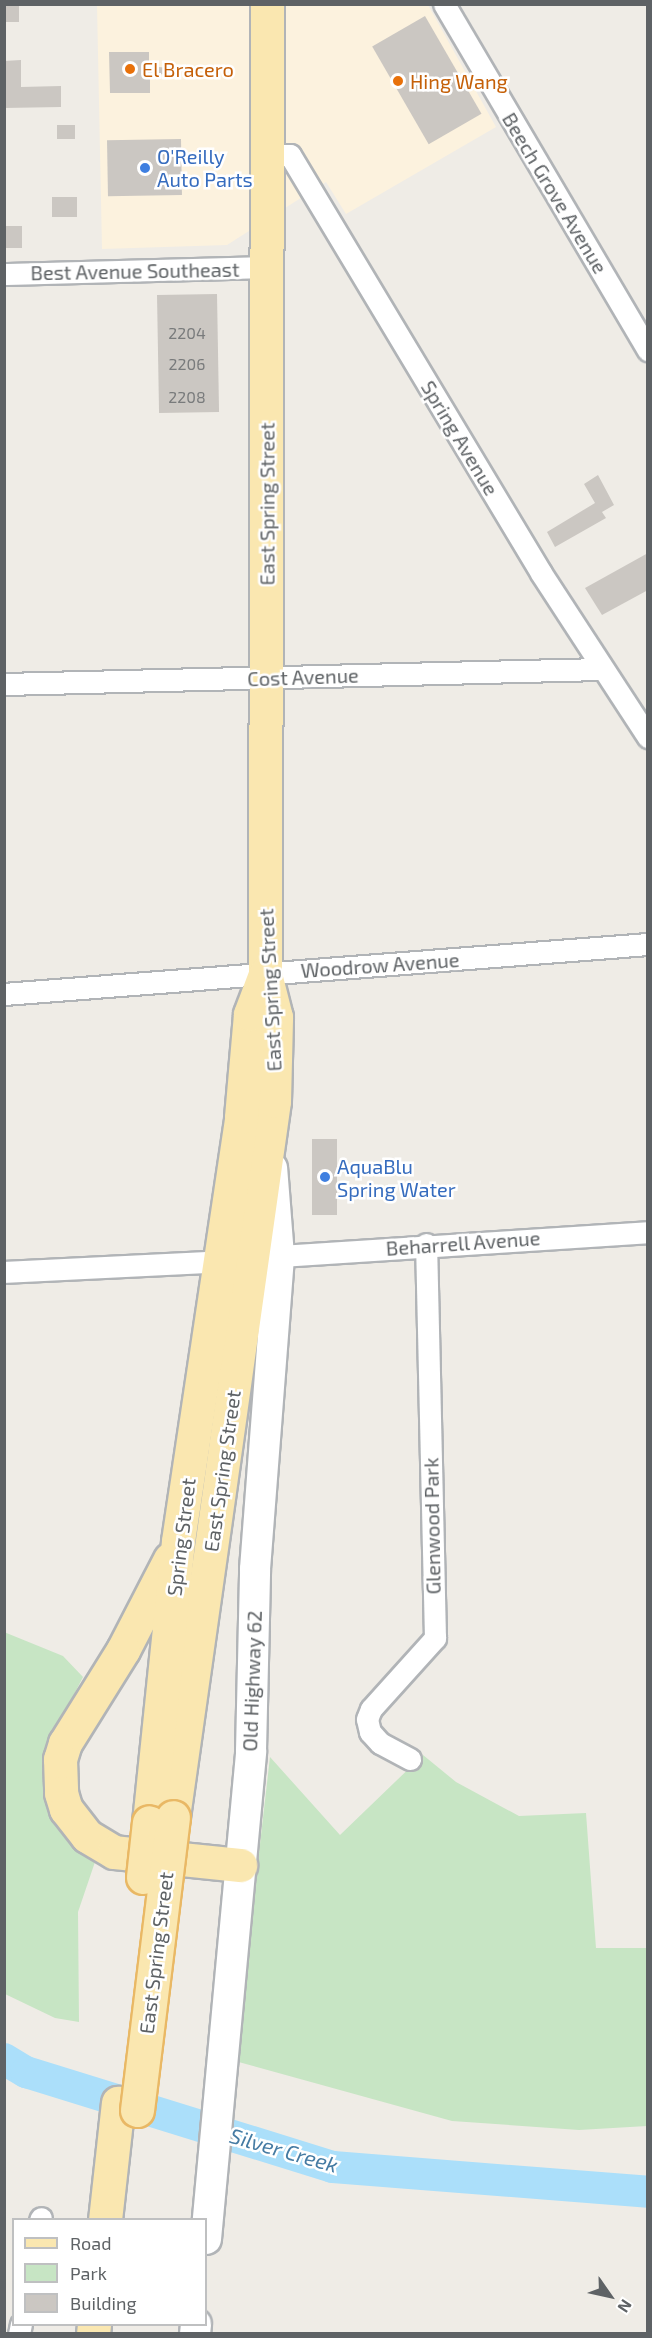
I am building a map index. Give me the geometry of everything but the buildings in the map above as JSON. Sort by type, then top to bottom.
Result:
[{"type":"main road","name":"East Spring Street","points":[[161,1820],[266,1259],[276,1017],[265,974],[267,4]]},
{"type":"main road","name":"Spring Street","points":[[127,2106],[161,1820],[178,1541],[241,1117],[250,1014],[265,974]]},
{"type":"main road","points":[[178,1541],[123,1650],[65,1743],[59,1768],[61,1793],[66,1809],[87,1836],[114,1852],[240,1865]]},
{"type":"main road","points":[[105,2218],[127,2106]]},
{"type":"main road","points":[[125,2218],[127,2106]]},
{"type":"street","name":"Beech Grove Avenue","points":[[444,4],[648,350]]},
{"type":"street","name":"Spring Avenue","points":[[267,155],[290,155],[602,669],[648,737]]},
{"type":"street","name":"Best Avenue Southeast","points":[[4,274],[266,267]]},
{"type":"street","name":"Cost Avenue","points":[[4,684],[602,669]]},
{"type":"street","name":"Woodrow Avenue","points":[[4,994],[648,944]]},
{"type":"street","name":"Beharrell Avenue","points":[[4,1272],[266,1259],[426,1244],[648,1232]]},
{"type":"street","name":"Glenwood Park","points":[[410,1759],[380,1743],[370,1732],[367,1719],[371,1709],[435,1638],[426,1244]]},
{"type":"street","name":"Old Highway 62","points":[[207,2229],[251,1751],[266,1259]]},
{"type":"shaded area","points":[[97,5],[428,5],[496,127],[346,214],[326,182],[227,245],[102,249]]},
{"type":"green space","points":[[4,1632],[63,1656],[83,1677],[44,1753],[54,1817],[96,1859],[78,1912],[79,2022],[55,2018],[5,1994]]},
{"type":"green space","points":[[423,1755],[456,1782],[519,1816],[586,1813],[596,1948],[647,1948],[647,2126],[579,2130],[452,2121],[235,2061],[270,1757],[340,1835]]},
{"type":"waterway","name":"Silver Creek","points":[[4,2059],[26,2072],[333,2167],[648,2192]]},
{"type":"place","name":"El Bracero","points":[[130,69]]},
{"type":"place","name":"Hing Wang","points":[[398,81]]},
{"type":"place","name":"O'Reilly Auto Parts","points":[[145,168]]},
{"type":"place","name":"AquaBlu Spring Water","points":[[325,1177]]}]
